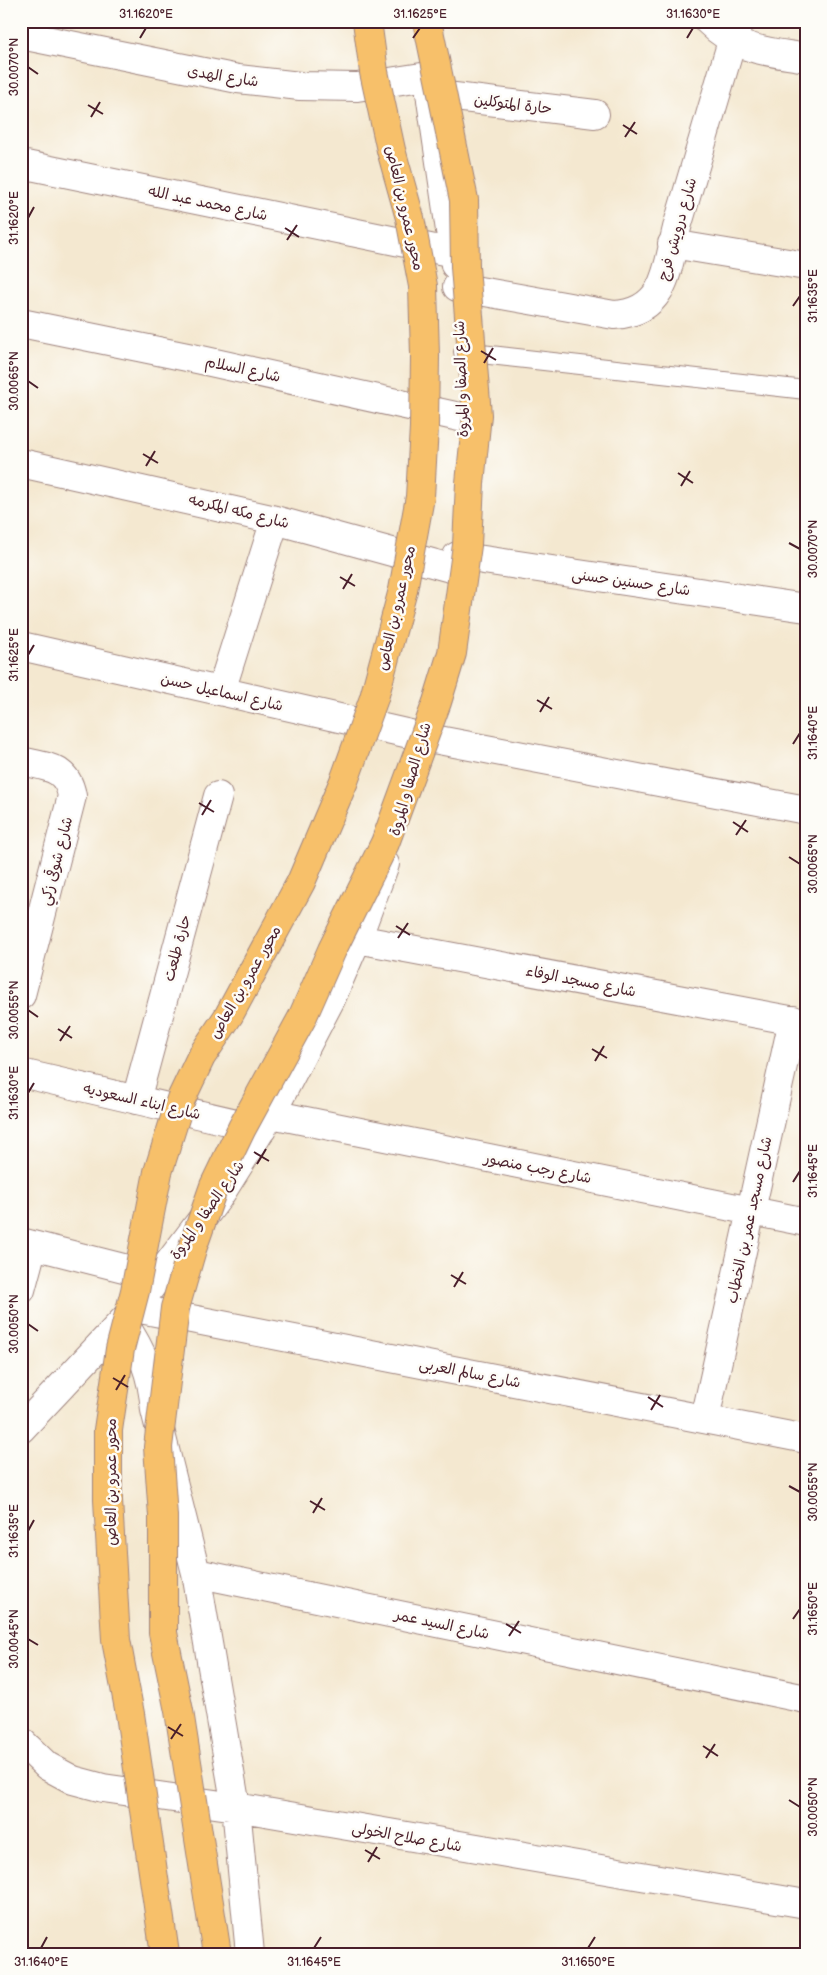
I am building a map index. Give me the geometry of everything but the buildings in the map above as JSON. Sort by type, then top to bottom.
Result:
[{"type":"main road","name":"محور عمرو بن العاص","points":[[165,1954],[130,1714],[116,1640],[109,1517],[108,1430],[120,1349],[135,1291],[156,1182],[181,1099],[200,1057],[228,1015],[301,882],[344,781],[374,698],[404,590],[420,497],[424,427],[425,356],[423,286],[410,218],[391,150],[374,72],[367,21]]},
{"type":"main road","points":[[217,1954],[179,1711],[163,1633],[163,1516],[158,1447],[175,1308],[192,1249],[214,1186],[242,1128],[302,1018],[332,950],[385,843],[437,702],[452,653],[467,545],[476,415],[466,267],[464,200],[427,21]]},
{"type":"street","name":"شارع الصفا و المروة","points":[[22,1428],[129,1315],[218,1198],[267,1122],[331,999],[357,939],[383,871],[423,737],[443,645],[455,563],[464,418],[462,352],[454,253],[429,85],[414,21]]},
{"type":"street","points":[[708,21],[735,31],[763,50],[806,58]]},
{"type":"street","name":"شارع درويش فرج","points":[[457,287],[614,315],[627,314],[650,302],[664,280],[672,244],[735,31]]},
{"type":"street","name":"شارع الهدى","points":[[21,35],[238,79],[300,86],[429,85]]},
{"type":"street","name":"حارة المتوكلين","points":[[429,85],[595,114]]},
{"type":"street","name":"شارع محمد عبد الله","points":[[21,164],[454,253]]},
{"type":"street","points":[[672,244],[806,266]]},
{"type":"street","name":"شارع السلام","points":[[21,323],[197,359],[464,418]]},
{"type":"street","name":"شارع مكه المكرمه","points":[[21,463],[455,563]]},
{"type":"street","points":[[221,692],[275,520]]},
{"type":"street","name":"شارع حسنين حسنى","points":[[455,563],[806,608]]},
{"type":"street","name":"شارع اسماعيل حسن","points":[[21,646],[423,737],[806,810]]},
{"type":"street","name":"شارع شوقى زكي","points":[[21,761],[53,768],[63,774],[70,784],[72,796],[70,808],[32,908],[21,995]]},
{"type":"street","name":"حارة طلعت","points":[[136,1100],[218,796]]},
{"type":"street","name":"شارع مسجد الوفاء","points":[[357,939],[799,1022]]},
{"type":"street","name":"شارع مسجد عمر بن الخطاب","points":[[705,1419],[751,1211],[799,1022]]},
{"type":"street","name":"شارع ابناء السعوديه","points":[[21,1073],[136,1100],[267,1122]]},
{"type":"street","name":"شارع رجب منصور","points":[[267,1122],[806,1222]]},
{"type":"street","points":[[21,1290],[27,1244],[159,1277]]},
{"type":"street","points":[[129,1315],[136,1342],[146,1363],[153,1386],[155,1410],[196,1573],[236,1808],[250,1954]]},
{"type":"street","name":"شارع سالم العربى","points":[[129,1315],[806,1439]]},
{"type":"street","name":"شارع السيد عمر","points":[[196,1573],[806,1699]]},
{"type":"street","name":"شارع صلاح الخولى","points":[[21,1741],[47,1766],[73,1780],[103,1788],[236,1808],[806,1904]]},
{"type":"lane","points":[[462,352],[806,390]]}]
